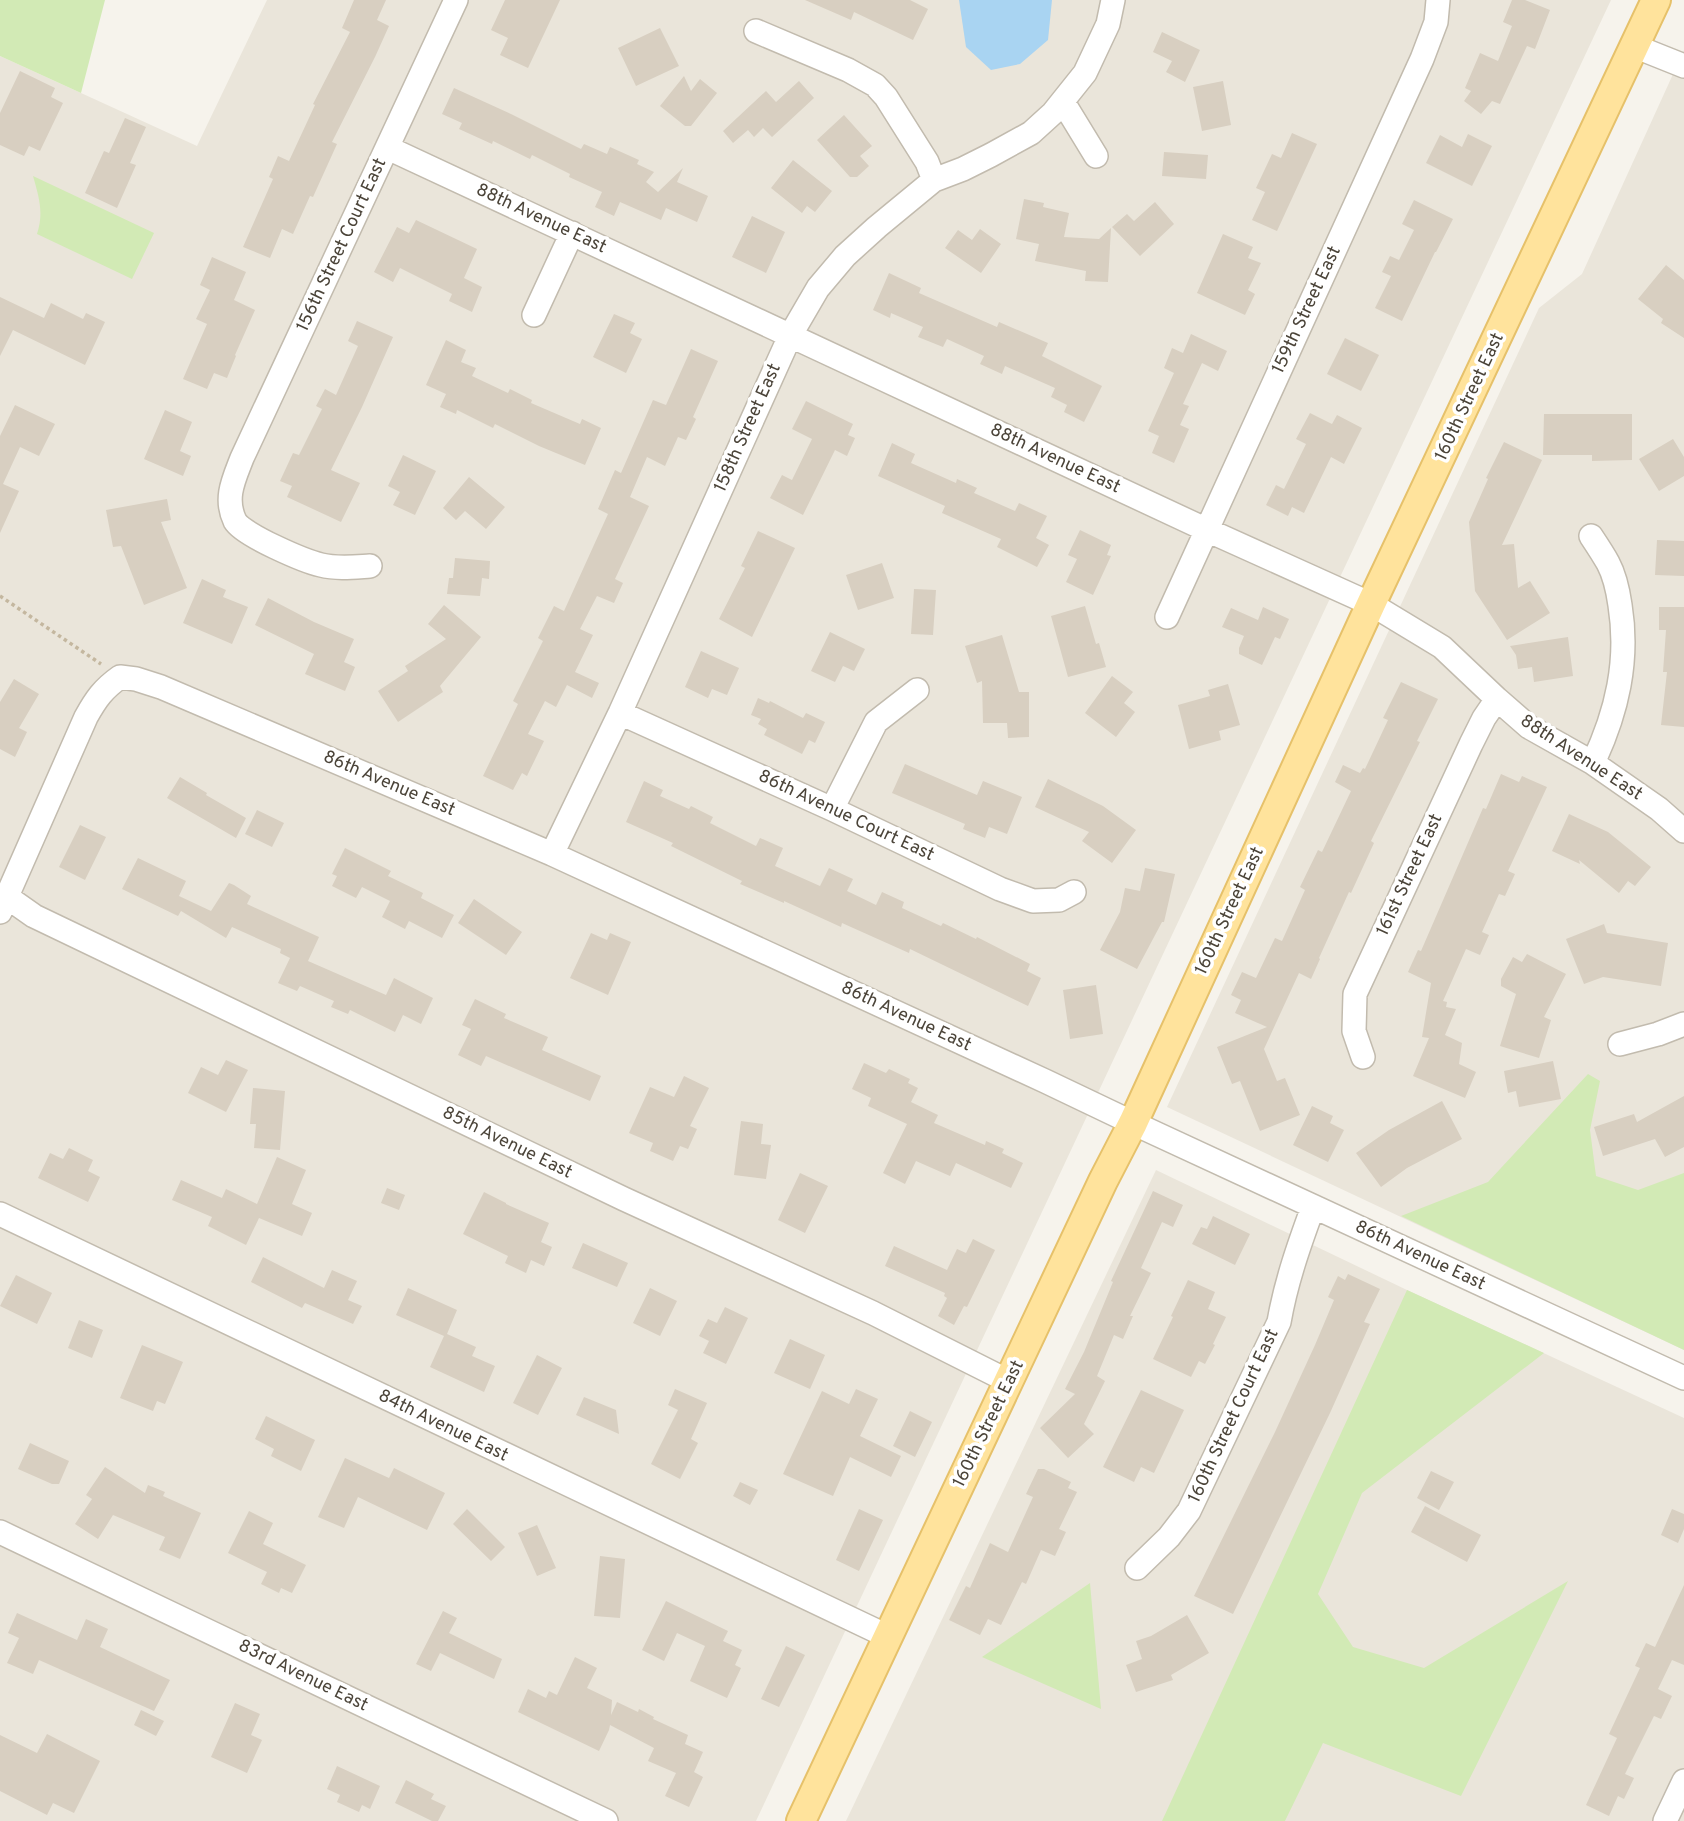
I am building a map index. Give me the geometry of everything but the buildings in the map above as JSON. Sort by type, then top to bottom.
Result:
[{"type":"main road","name":"160th Street East","points":[[801,1821],[1103,1181],[1133,1124],[1371,604],[1656,0]]},
{"type":"street","name":"156th Street Court East","points":[[370,566],[342,568],[320,565],[265,542],[241,529],[235,520],[229,491],[456,0]]},
{"type":"street","name":"158th Street East","points":[[552,854],[620,713],[790,336],[818,288],[845,256],[933,180],[963,169],[1031,133],[1053,113],[1085,73],[1108,24],[1113,0]]},
{"type":"street","name":"159th Street East","points":[[1167,617],[1422,59],[1436,22],[1438,0]]},
{"type":"street","points":[[756,31],[875,85],[887,97],[927,162],[933,180]]},
{"type":"street","points":[[1634,46],[1684,66]]},
{"type":"street","points":[[1063,102],[1096,156]]},
{"type":"street","name":"88th Avenue East","points":[[388,148],[1371,604],[1442,647],[1529,727],[1593,763],[1660,809],[1684,831]]},
{"type":"street","points":[[534,315],[572,233]]},
{"type":"street","points":[[1591,536],[1610,565],[1623,622],[1622,673],[1607,733],[1593,763]]},
{"type":"street","points":[[3,905],[86,717],[105,688],[120,677]]},
{"type":"street","name":"86th Avenue East","points":[[120,677],[161,687],[552,854],[1684,1378]]},
{"type":"street","points":[[832,809],[876,722],[917,690]]},
{"type":"street","name":"161st Street East","points":[[1363,1057],[1354,1031],[1355,995],[1471,744],[1497,699]]},
{"type":"street","name":"86th Avenue Court East","points":[[620,713],[1000,889],[1033,901],[1059,900],[1073,892]]},
{"type":"street","name":"85th Avenue East","points":[[3,905],[34,916],[611,1193],[873,1313],[1010,1382]]},
{"type":"street","points":[[1620,1044],[1684,1024]]},
{"type":"street","name":"160th Street Court East","points":[[1137,1568],[1169,1537],[1189,1511],[1279,1322],[1288,1279],[1313,1207]]},
{"type":"street","name":"84th Avenue East","points":[[0,1214],[887,1636]]},
{"type":"street","name":"83rd Avenue East","points":[[0,1532],[607,1821]]},
{"type":"street","points":[[1665,1821],[1684,1781]]},
{"type":"path","points":[[0,596],[120,677]]},
{"type":"shaded area","points":[[267,0],[1611,0],[756,1821],[0,1821],[0,56],[197,146]]},
{"type":"shaded area","points":[[1684,50],[1684,1350],[1167,1107],[1539,308],[1582,274]]},
{"type":"shaded area","points":[[1156,1170],[1684,1418],[1684,1821],[846,1821]]},
{"type":"green space","points":[[0,0],[105,0],[81,93],[0,56]]},
{"type":"green space","points":[[33,176],[154,233],[132,279],[37,234],[40,212]]},
{"type":"green space","points":[[1588,1074],[1600,1081],[1590,1130],[1596,1176],[1638,1190],[1684,1173],[1684,1350],[1401,1216],[1488,1182]]},
{"type":"green space","points":[[1407,1290],[1544,1353],[1362,1493],[1318,1594],[1353,1647],[1424,1668],[1568,1581],[1461,1796],[1323,1743],[1285,1821],[1162,1821]]},
{"type":"green space","points":[[1090,1583],[1101,1709],[982,1657]]},
{"type":"water","points":[[959,0],[1052,0],[1048,40],[1020,64],[991,70],[966,47]]}]
